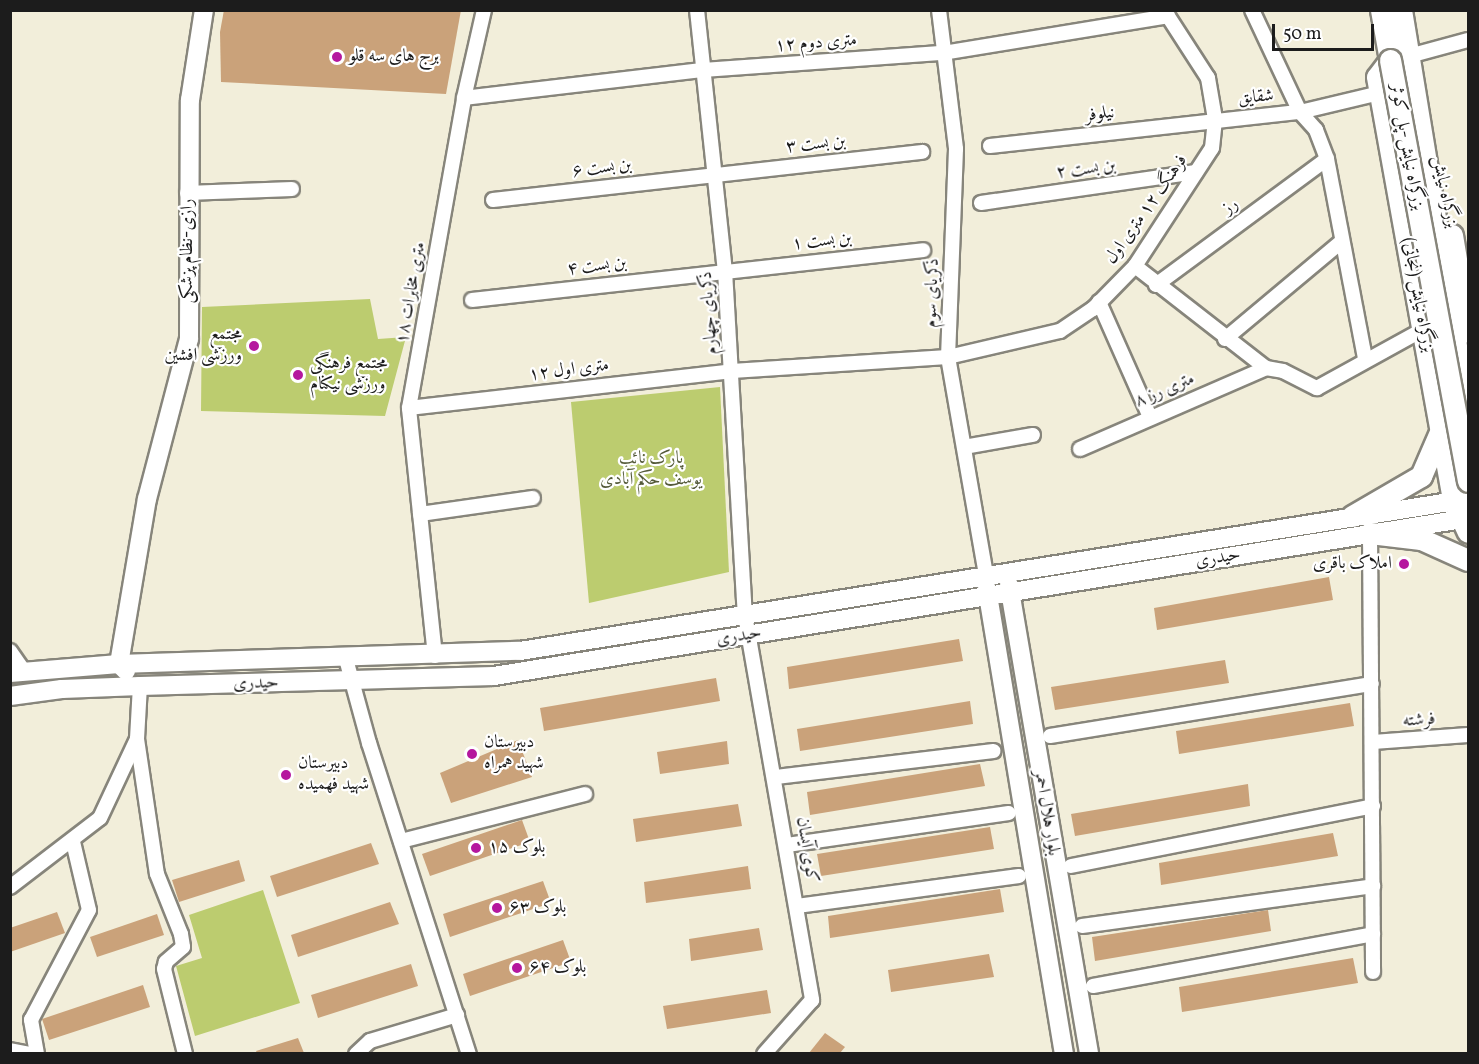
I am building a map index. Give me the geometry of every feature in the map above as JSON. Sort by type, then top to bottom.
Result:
[{"type":"highway","points":[[1381,10],[1399,58]]},
{"type":"highway","points":[[1399,58],[1401,10]]},
{"type":"highway","name":"بزرگراه نیایش (نجاتی)","points":[[1399,58],[1377,77],[1441,425],[1464,514]]},
{"type":"highway","name":"بزرگراه نیایش","points":[[1399,58],[1421,72],[1463,265],[1468,332]]},
{"type":"highway","name":"بزرگراه نیایش-پل کوثر","points":[[1399,58],[1468,419]]},
{"type":"highway","name":"بزرگراه نیایش-پل کوثر","points":[[1399,58],[1468,481]]},
{"type":"highway","points":[[1352,516],[1421,476],[1441,425],[1453,438],[1468,439]]},
{"type":"highway","points":[[1370,533],[1421,539],[1468,560]]},
{"type":"main road","name":"رازی-نظام پزشکی","points":[[118,664],[153,466],[177,394],[189,339],[187,193],[190,100],[204,10]]},
{"type":"main road","name":"حیدری","points":[[17,672],[118,664],[346,659],[520,651],[1352,516],[1464,514]]},
{"type":"main road","name":"حیدری","points":[[10,696],[62,689],[494,676],[988,599],[1370,533],[1464,514]]},
{"type":"main road","name":"بلوار هلال احمر","points":[[1007,572],[1089,1053]]},
{"type":"main road","name":"بلوار هلال احمر","points":[[986,575],[988,599],[1064,1053]]},
{"type":"main road","points":[[118,664],[140,686]]},
{"type":"street","name":"۱۸ متری مخابرات","points":[[435,656],[410,408],[464,98],[484,10]]},
{"type":"street","name":"ذکریای چهارم","points":[[697,10],[725,271],[745,615],[749,636]]},
{"type":"street","name":"ذکریای سوم","points":[[939,10],[956,150],[948,357],[986,575]]},
{"type":"street","name":"شقایق","points":[[1252,10],[1300,112]]},
{"type":"street","name":"۱۲ متری دوم","points":[[464,98],[704,70],[943,53],[1166,13]]},
{"type":"street","name":"فرهنگ ۱۲ متری اول","points":[[732,371],[948,357],[1060,331],[1099,302],[1135,266],[1212,147],[1215,119],[1208,78],[1166,13]]},
{"type":"street","points":[[1399,58],[1468,40]]},
{"type":"street","name":"شقایق","points":[[1215,119],[1300,112],[1380,93]]},
{"type":"street","points":[[1300,112],[1316,130],[1327,159],[1365,359]]},
{"type":"street","name":"نیلوفر","points":[[990,146],[1215,119]]},
{"type":"street","name":"بن بست ۳","points":[[715,173],[922,152]]},
{"type":"street","name":"رز","points":[[1156,285],[1327,159]]},
{"type":"street","name":"بن بست ۲","points":[[981,203],[1196,172]]},
{"type":"street","name":"بن بست ۶","points":[[493,200],[715,173]]},
{"type":"street","points":[[187,193],[292,189]]},
{"type":"street","points":[[1225,339],[1341,242]]},
{"type":"street","name":"بن بست ۱","points":[[725,271],[923,250]]},
{"type":"street","points":[[1135,266],[1225,339],[1266,368],[1283,371],[1317,388],[1365,359],[1424,329]]},
{"type":"street","name":"بن بست ۴","points":[[472,300],[725,271]]},
{"type":"street","points":[[1099,302],[1150,417]]},
{"type":"street","name":"۸ متری رز","points":[[1080,449],[1266,368]]},
{"type":"street","name":"۱۲ متری اول","points":[[410,408],[732,371]]},
{"type":"street","points":[[964,447],[1033,435]]},
{"type":"street","points":[[420,514],[533,498]]},
{"type":"street","points":[[1370,533],[1374,972]]},
{"type":"street","name":"کوی آیسان","points":[[749,636],[776,777],[812,1000],[764,1053]]},
{"type":"street","points":[[10,651],[17,672]]},
{"type":"street","points":[[346,659],[351,682],[469,1053]]},
{"type":"street","points":[[1050,736],[1372,684]]},
{"type":"street","points":[[140,686],[137,739],[157,874],[182,934],[183,946],[166,962],[164,969],[185,1053]]},
{"type":"street","name":"فرشته","points":[[1373,742],[1468,735]]},
{"type":"street","points":[[10,887],[73,842],[100,818],[137,739]]},
{"type":"street","points":[[776,777],[993,751]]},
{"type":"street","points":[[401,842],[585,794]]},
{"type":"street","points":[[1071,866],[1373,806]]},
{"type":"street","points":[[787,845],[1009,813]]},
{"type":"street","points":[[37,1053],[31,1020],[88,910],[73,842]]},
{"type":"street","points":[[797,906],[1019,876]]},
{"type":"street","points":[[1082,926],[1373,886]]},
{"type":"street","points":[[1093,986],[1373,934]]},
{"type":"street","points":[[356,1053],[370,1041],[457,1015]]},
{"type":"street","points":[[10,1050],[31,1053]]},
{"type":"green space","name":"مجتمع فرهنگی ورزشی نیکنام","points":[[370,299],[378,339],[406,337],[385,416],[201,411],[202,307]]},
{"type":"green space","name":"پارک نائب یوسف حکم آبادی","points":[[720,387],[729,572],[589,603],[571,402]]},
{"type":"green space","points":[[263,890],[300,1003],[195,1036],[176,966],[202,958],[189,915]]},
{"type":"building","name":"برج های سه قلو","points":[[224,10],[461,10],[446,94],[221,82],[220,32]]},
{"type":"building","points":[[1329,577],[1333,600],[1157,630],[1154,608]]},
{"type":"building","points":[[959,639],[963,661],[789,689],[787,667]]},
{"type":"building","points":[[1225,660],[1229,683],[1055,710],[1051,687]]},
{"type":"building","points":[[716,678],[720,701],[544,731],[540,708]]},
{"type":"building","points":[[970,701],[973,724],[800,751],[797,729]]},
{"type":"building","points":[[1350,703],[1354,726],[1179,754],[1176,731]]},
{"type":"building","points":[[518,740],[532,777],[451,803],[440,773]]},
{"type":"building","points":[[727,741],[729,764],[660,774],[657,752]]},
{"type":"building","points":[[980,764],[985,786],[810,815],[807,792]]},
{"type":"building","points":[[1248,784],[1250,806],[1075,836],[1071,814]]},
{"type":"building","points":[[738,804],[742,826],[636,842],[633,819]]},
{"type":"building","name":"بلوک ۱۵","points":[[522,820],[530,842],[430,876],[422,854]]},
{"type":"building","points":[[990,827],[994,849],[821,876],[817,854]]},
{"type":"building","points":[[1333,833],[1338,856],[1161,885],[1159,863]]},
{"type":"building","points":[[371,843],[379,864],[277,897],[270,876]]},
{"type":"building","points":[[239,860],[245,881],[179,902],[172,880]]},
{"type":"building","points":[[748,866],[751,889],[646,903],[644,882]]},
{"type":"building","name":"بلوک ۶۳","points":[[543,881],[551,903],[450,937],[443,914]]},
{"type":"building","points":[[1000,889],[1004,912],[830,938],[828,916]]},
{"type":"building","points":[[390,902],[399,924],[298,957],[291,935]]},
{"type":"building","points":[[1268,910],[1271,931],[1095,961],[1092,937]]},
{"type":"building","points":[[57,912],[65,933],[10,952],[10,928]]},
{"type":"building","points":[[157,914],[164,935],[97,957],[90,937]]},
{"type":"building","points":[[759,928],[763,950],[691,961],[689,939]]},
{"type":"building","name":"بلوک ۶۴","points":[[563,940],[571,962],[470,996],[463,974]]},
{"type":"building","points":[[989,954],[994,977],[891,992],[888,970]]},
{"type":"building","points":[[1353,958],[1358,983],[1182,1012],[1179,987]]},
{"type":"building","points":[[411,964],[418,986],[318,1018],[311,995]]},
{"type":"building","points":[[143,985],[150,1007],[49,1040],[42,1019]]},
{"type":"building","points":[[767,990],[771,1013],[667,1029],[663,1006]]},
{"type":"building","points":[[825,1033],[845,1047],[840,1053],[809,1053]]},
{"type":"building","points":[[298,1038],[304,1053],[257,1053],[256,1051]]},
{"type":"place","name":"برج های سه قلو","points":[[337,57]]},
{"type":"place","name":"مجتمع ورزشی افشین","points":[[254,346]]},
{"type":"place","name":"مجتمع فرهنگی ورزشی نیکنام","points":[[298,375]]},
{"type":"place","name":"املاک باقری","points":[[1404,564]]},
{"type":"place","name":"دبیرستان شهید همراه","points":[[472,754]]},
{"type":"place","name":"دبیرستان شهید فهمیده","points":[[286,775]]},
{"type":"place","name":"بلوک ۱۵","points":[[476,848]]},
{"type":"place","name":"بلوک ۶۳","points":[[497,908]]},
{"type":"place","name":"بلوک ۶۴","points":[[517,968]]}]
